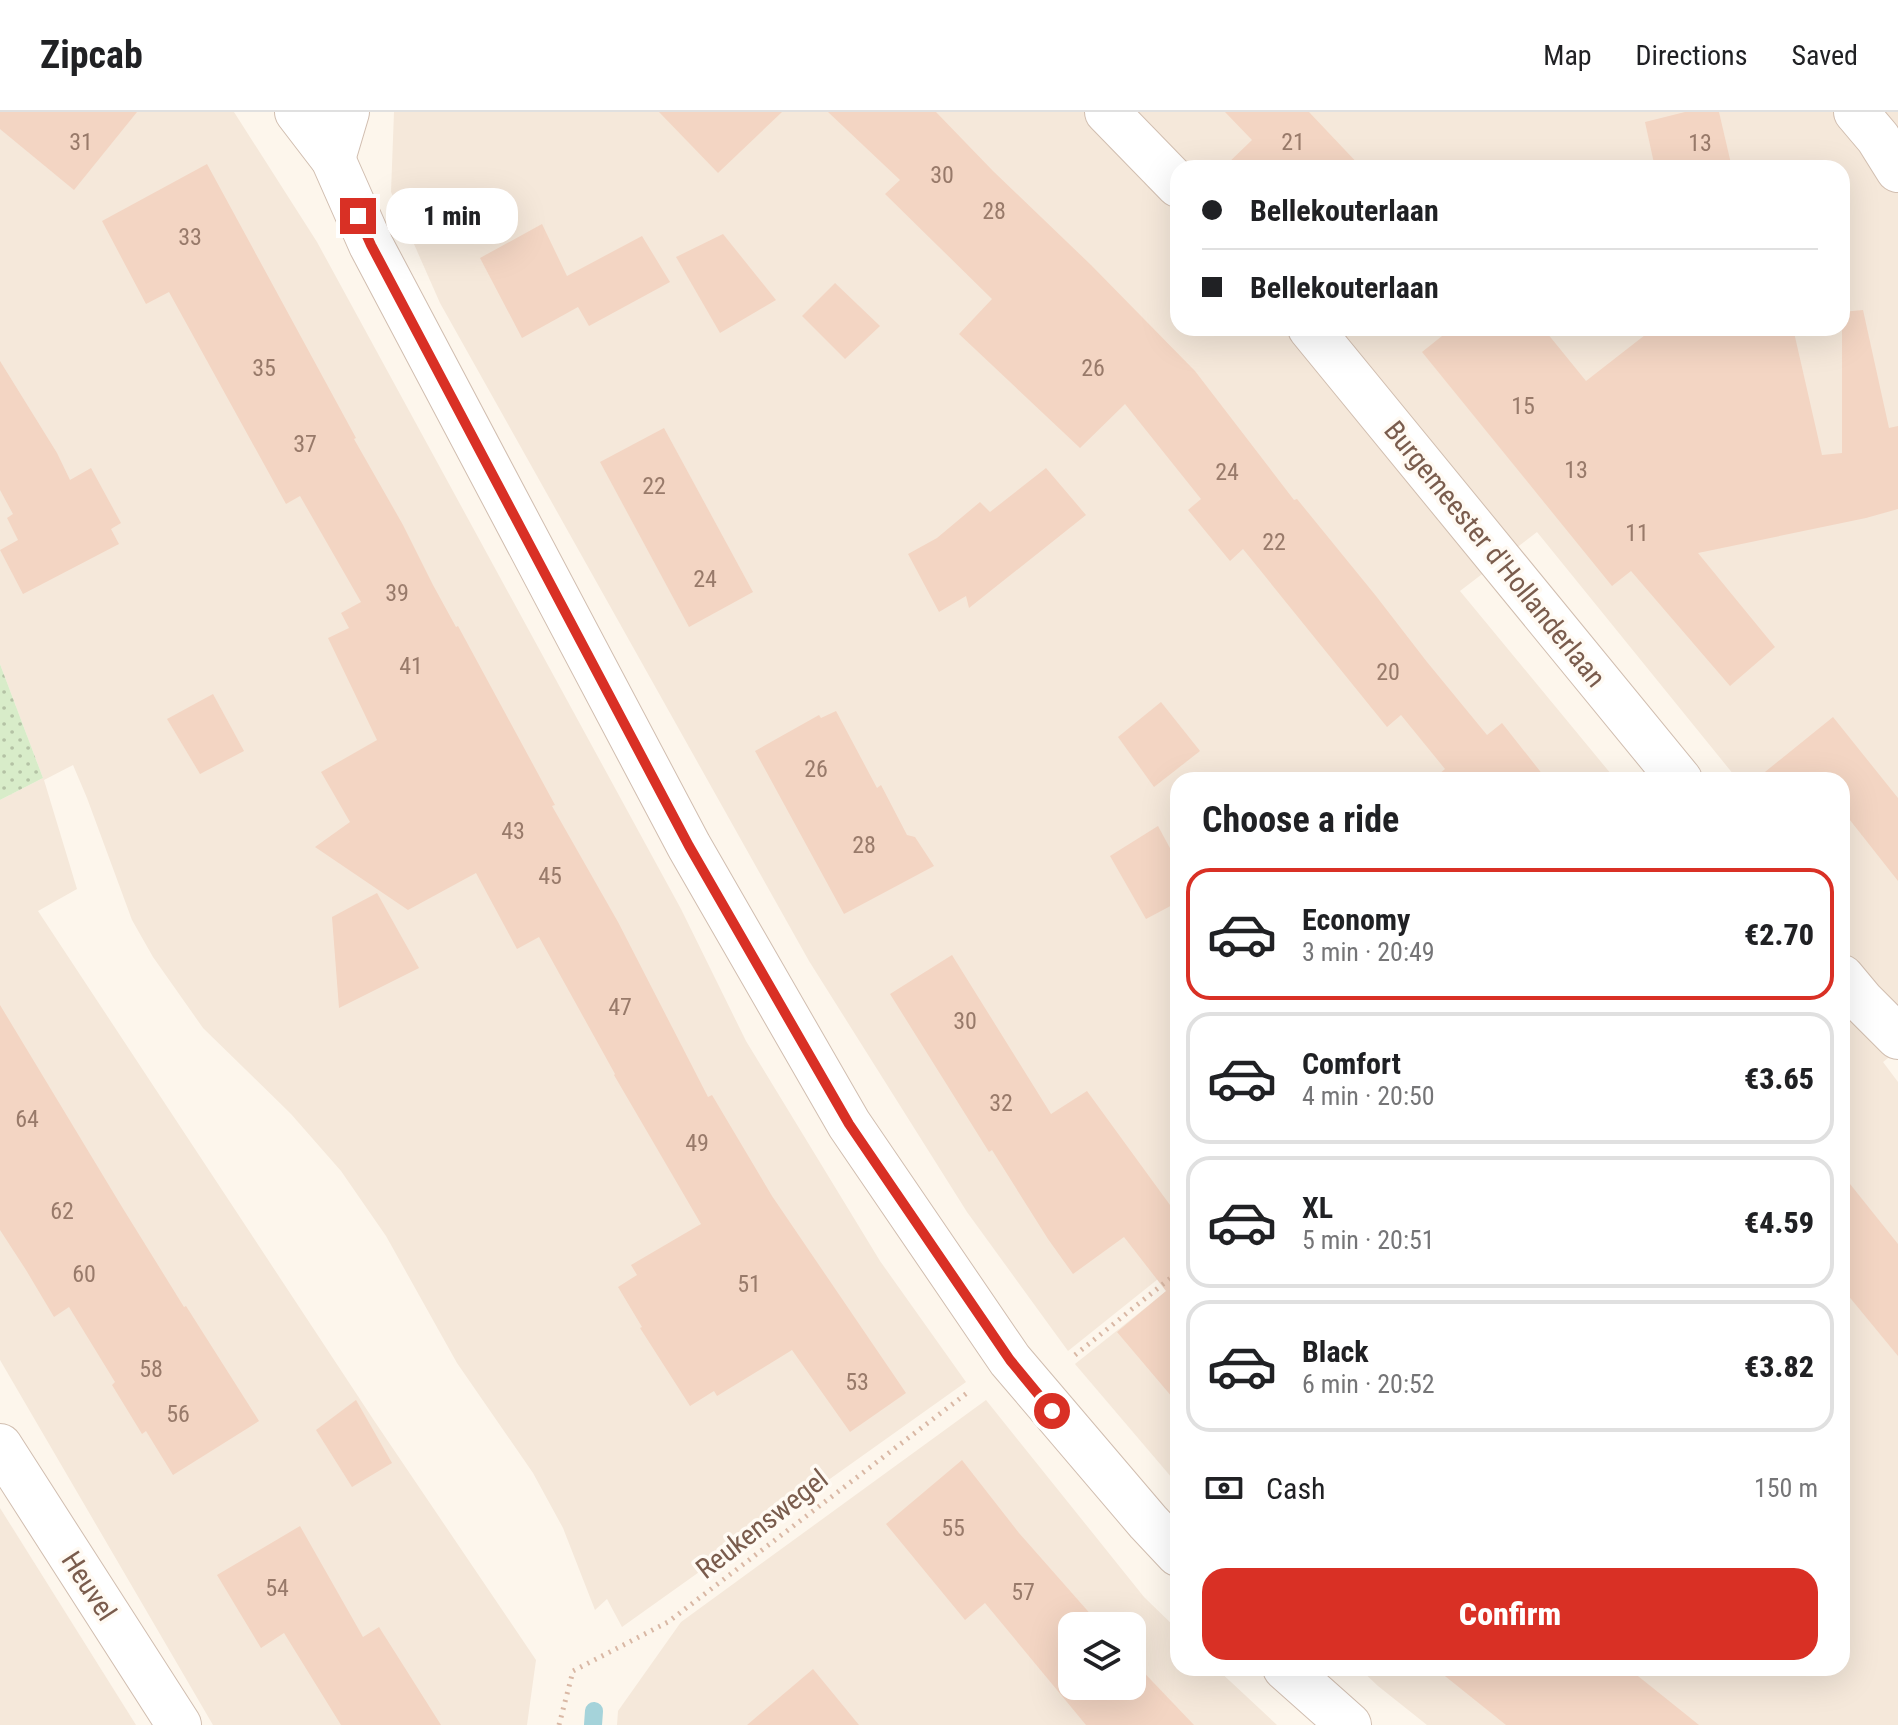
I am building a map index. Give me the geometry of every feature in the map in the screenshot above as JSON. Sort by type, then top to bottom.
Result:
[{"type":"street","points":[[297,112],[333,159],[371,245],[689,846],[849,1124],[1022,1374],[1170,1545]]},
{"type":"street","points":[[333,159],[347,112]]},
{"type":"street","points":[[1107,112],[1170,177]]},
{"type":"street","points":[[1856,112],[1878,138],[1898,170]]},
{"type":"street","name":"Burgemeester d'Hollanderlaan","points":[[1317,336],[1673,772]]},
{"type":"street","points":[[1850,987],[1898,1037]]},
{"type":"street","name":"Heuvel","points":[[0,1446],[179,1725]]},
{"type":"street","points":[[1294,1676],[1349,1725]]},
{"type":"path","name":"Reukenswegel","points":[[559,1725],[573,1671],[668,1622],[1022,1374],[1170,1277]]},
{"type":"shaded area","points":[[0,112],[234,112],[317,242],[681,909],[746,1041],[880,1261],[966,1382],[622,1627],[607,1599],[595,1610],[563,1528],[533,1473],[457,1363],[386,1236],[341,1171],[291,1114],[203,1028],[153,957],[132,920],[73,765],[44,780],[77,889],[38,911],[536,1660],[527,1725],[213,1725],[0,1360],[0,800],[43,778],[0,664]]},
{"type":"shaded area","points":[[394,112],[1898,112],[1898,1050],[1883,1062],[1898,1082],[1898,1725],[1427,1725],[1367,1676],[1850,1676],[1850,772],[1732,772],[1537,532],[1460,591],[1609,772],[1170,772],[1170,1269],[1068,1351],[967,1212],[809,961],[440,303],[391,192]]},
{"type":"shaded area","points":[[1170,1288],[1170,1476],[1075,1364]]},
{"type":"shaded area","points":[[986,1400],[1144,1597],[1170,1622],[1170,1676],[1225,1676],[1277,1725],[617,1725],[618,1711],[681,1622]]},
{"type":"shaded area","points":[[0,1508],[136,1725],[0,1725]]},
{"type":"green space","points":[[0,664],[43,778],[0,800]]},
{"type":"building","points":[[0,112],[137,112],[74,190],[0,129]]},
{"type":"building","points":[[659,112],[782,112],[718,173]]},
{"type":"building","points":[[828,112],[936,112],[1195,371],[1294,500],[1297,499],[1487,735],[1502,723],[1541,772],[1441,772],[1445,769],[1401,715],[1387,727],[1243,549],[1230,561],[1188,510],[1201,499],[1125,404],[1080,448],[959,334],[992,299],[885,194],[900,180]]},
{"type":"building","points":[[1225,112],[1309,112],[1354,160],[1231,160],[1252,140]]},
{"type":"building","points":[[1685,112],[1719,112],[1730,160],[1653,160],[1645,122]]},
{"type":"building","points":[[207,164],[555,805],[552,806],[618,922],[708,1097],[712,1095],[772,1196],[906,1393],[850,1432],[792,1350],[717,1396],[714,1391],[690,1406],[640,1328],[618,1287],[637,1275],[631,1265],[701,1224],[614,1075],[539,937],[517,949],[476,873],[408,910],[315,847],[350,822],[321,772],[377,740],[328,638],[349,628],[341,613],[361,602],[300,496],[286,504],[169,292],[146,304],[102,221]]},
{"type":"building","points":[[542,224],[567,276],[642,236],[670,282],[589,326],[578,307],[522,338],[480,258]]},
{"type":"building","points":[[723,234],[776,300],[720,333],[676,257]]},
{"type":"building","points":[[835,283],[880,326],[845,359],[802,316]]},
{"type":"building","points":[[1863,310],[1889,428],[1898,426],[1898,509],[1698,553],[1775,647],[1730,686],[1631,571],[1612,586],[1422,352],[1442,336],[1549,336],[1586,381],[1644,336],[1795,336],[1822,455],[1842,453],[1842,336],[1850,336],[1850,311]]},
{"type":"building","points":[[0,361],[57,453],[70,480],[91,468],[121,523],[111,529],[119,544],[23,594],[0,550],[18,540],[7,518],[13,514],[0,490]]},
{"type":"building","points":[[664,428],[753,592],[689,627],[600,462]]},
{"type":"building","points":[[1046,468],[1086,515],[969,608],[966,596],[939,612],[908,554],[937,538],[980,502],[990,512]]},
{"type":"building","points":[[213,694],[244,751],[200,774],[167,719]]},
{"type":"building","points":[[1161,702],[1200,751],[1154,787],[1118,737]]},
{"type":"building","points":[[836,711],[877,788],[881,785],[907,835],[915,837],[934,866],[844,914],[755,751],[819,715],[821,718]]},
{"type":"building","points":[[1833,717],[1898,798],[1898,881],[1850,820],[1850,772],[1765,772]]},
{"type":"building","points":[[1158,826],[1170,848],[1170,906],[1146,919],[1110,856]]},
{"type":"building","points":[[377,893],[419,968],[339,1008],[332,917]]},
{"type":"building","points":[[952,955],[1051,1114],[1087,1091],[1170,1205],[1170,1395],[1117,1332],[1166,1291],[1124,1237],[1073,1274],[992,1150],[989,1152],[890,994]]},
{"type":"building","points":[[0,1005],[184,1307],[259,1421],[173,1475],[146,1431],[142,1434],[112,1385],[115,1382],[69,1307],[54,1317],[0,1230]]},
{"type":"building","points":[[1850,1184],[1898,1244],[1898,1356],[1850,1298]]},
{"type":"building","points":[[356,1400],[392,1463],[352,1487],[316,1430]]},
{"type":"building","points":[[962,1460],[1019,1533],[1089,1612],[1058,1612],[1058,1691],[985,1603],[965,1620],[886,1524]]},
{"type":"building","points":[[300,1526],[363,1637],[379,1627],[441,1725],[341,1725],[284,1633],[261,1648],[217,1575]]},
{"type":"building","points":[[813,1669],[859,1725],[747,1725]]},
{"type":"building","points":[[1146,1675],[1194,1725],[1086,1725],[1065,1700],[1146,1700]]},
{"type":"building","points":[[1445,1676],[1638,1676],[1699,1725],[1506,1725]]},
{"type":"waterway","points":[[593,1725],[594,1711]]},
{"type":"route","points":[[358,216],[689,846],[849,1124],[1010,1360],[1052,1411]]}]
